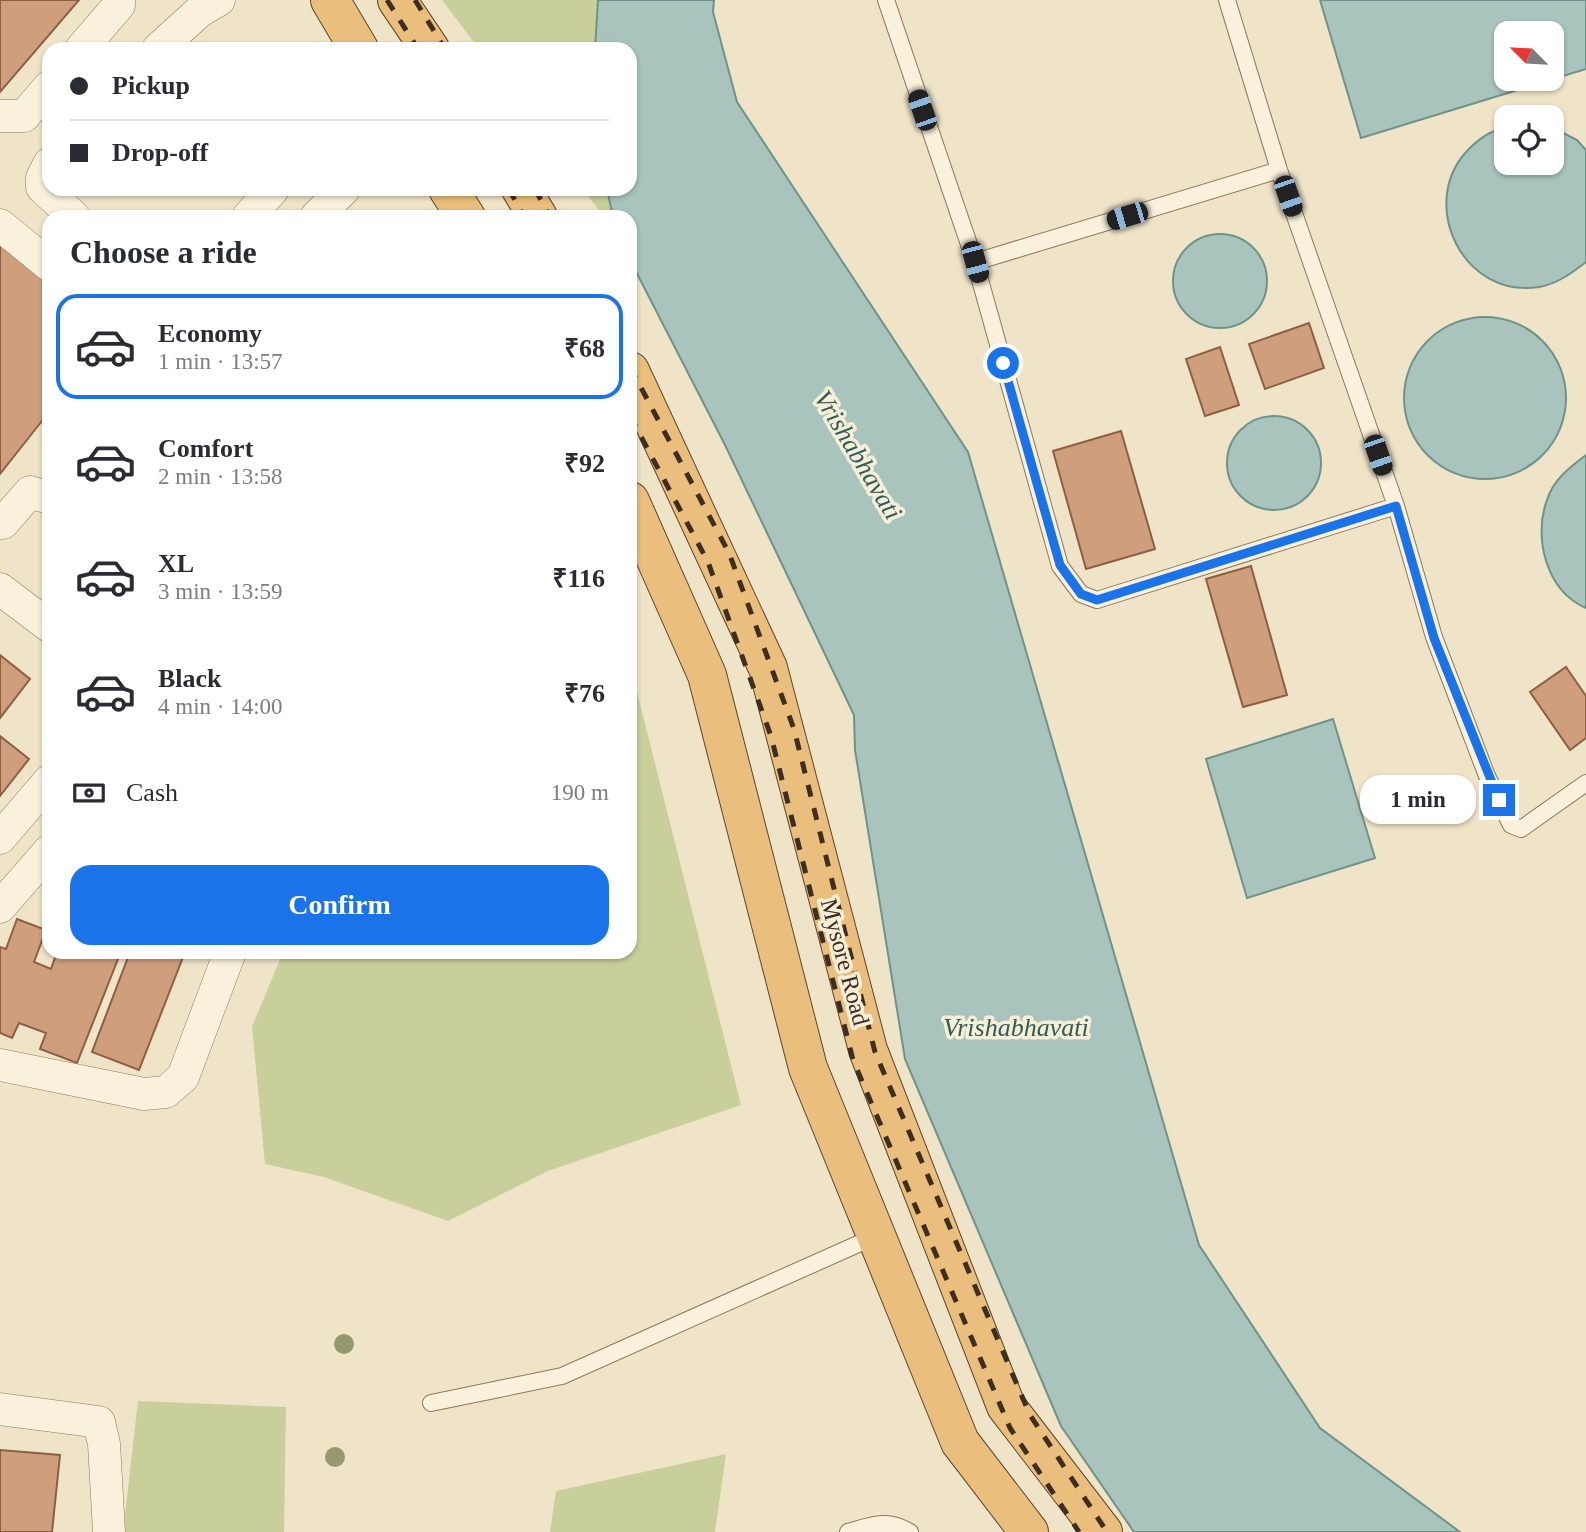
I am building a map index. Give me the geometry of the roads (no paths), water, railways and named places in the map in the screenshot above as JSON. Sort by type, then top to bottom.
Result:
[{"type":"highway","points":[[330,0],[355,42]]},
{"type":"highway","points":[[397,0],[425,42]]},
{"type":"highway","name":"Mysore Road","points":[[637,386],[768,668],[868,1050],[1006,1406],[1103,1532]]},
{"type":"highway","points":[[637,517],[707,675],[808,1068],[960,1442],[1029,1532]]},
{"type":"street","points":[[87,42],[119,5],[119,0]]},
{"type":"street","points":[[166,42],[201,11],[219,0]]},
{"type":"street","points":[[0,116],[24,116],[42,95]]},
{"type":"street","points":[[52,196],[67,210]]},
{"type":"street","points":[[254,210],[267,196]]},
{"type":"street","points":[[323,210],[338,196]]},
{"type":"street","points":[[0,225],[42,259]]},
{"type":"street","points":[[0,521],[3,523],[30,492],[42,496]]},
{"type":"street","points":[[0,589],[42,621]]},
{"type":"street","points":[[0,838],[42,789]]},
{"type":"street","points":[[0,907],[42,859]]},
{"type":"street","points":[[0,1065],[144,1094],[166,1092],[184,1077],[227,959]]},
{"type":"street","points":[[0,1409],[99,1422],[104,1444],[109,1532]]},
{"type":"lane","points":[[886,0],[975,262],[1060,565],[1081,594],[1097,600],[1396,506]]},
{"type":"lane","points":[[1227,0],[1279,170],[1396,506],[1434,638],[1487,776],[1511,825],[1521,830],[1586,783]]},
{"type":"lane","points":[[975,262],[1279,170]]},
{"type":"lane","points":[[431,1403],[562,1376],[876,1236]]},
{"type":"lane","points":[[848,1532],[883,1522],[895,1524],[910,1532]]},
{"type":"water","name":"Vrishabhavati","points":[[598,0],[714,0],[713,12],[737,102],[968,452],[1199,1245],[1320,1428],[1460,1532],[1134,1532],[1061,1426],[905,1059],[855,750],[854,715],[725,445],[637,274],[637,210],[612,210],[608,196],[637,196],[637,42],[595,42]]},
{"type":"water","points":[[1320,0],[1586,0],[1586,69],[1564,76],[1564,21],[1494,21],[1494,91],[1514,91],[1361,138]]},
{"type":"water","points":[[1494,131],[1494,175],[1564,175],[1564,133],[1577,140],[1586,150],[1586,262],[1546,286],[1512,287],[1489,279],[1470,264],[1456,244],[1448,222],[1447,198],[1452,174],[1466,152]]},
{"type":"water","points":[[1220,234],[1238,238],[1253,248],[1263,263],[1267,281],[1263,299],[1253,314],[1238,324],[1220,328],[1202,324],[1187,314],[1177,299],[1173,281],[1177,263],[1187,248],[1202,238]]},
{"type":"water","points":[[1485,317],[1516,323],[1543,340],[1560,367],[1566,398],[1560,429],[1543,456],[1516,473],[1485,479],[1454,473],[1427,456],[1410,429],[1404,398],[1410,367],[1427,340],[1454,323]]},
{"type":"water","points":[[1274,416],[1292,420],[1307,430],[1317,445],[1321,463],[1317,481],[1307,496],[1292,506],[1274,510],[1256,506],[1241,496],[1231,481],[1227,463],[1231,445],[1241,430],[1256,420]]},
{"type":"water","points":[[1586,455],[1586,608],[1572,600],[1552,576],[1546,562],[1542,530],[1543,515],[1553,486],[1568,469]]},
{"type":"water","points":[[1333,719],[1375,858],[1247,898],[1206,759]]},
{"type":"railway","points":[[387,0],[414,42]]},
{"type":"railway","points":[[415,0],[441,42]]},
{"type":"railway","points":[[513,196],[520,210]]},
{"type":"railway","points":[[539,196],[546,210]]},
{"type":"railway","points":[[637,380],[729,553],[794,729],[875,1052],[1030,1415],[1107,1532]]},
{"type":"railway","points":[[637,429],[708,562],[771,736],[853,1060],[1010,1428],[1079,1532]]}]
